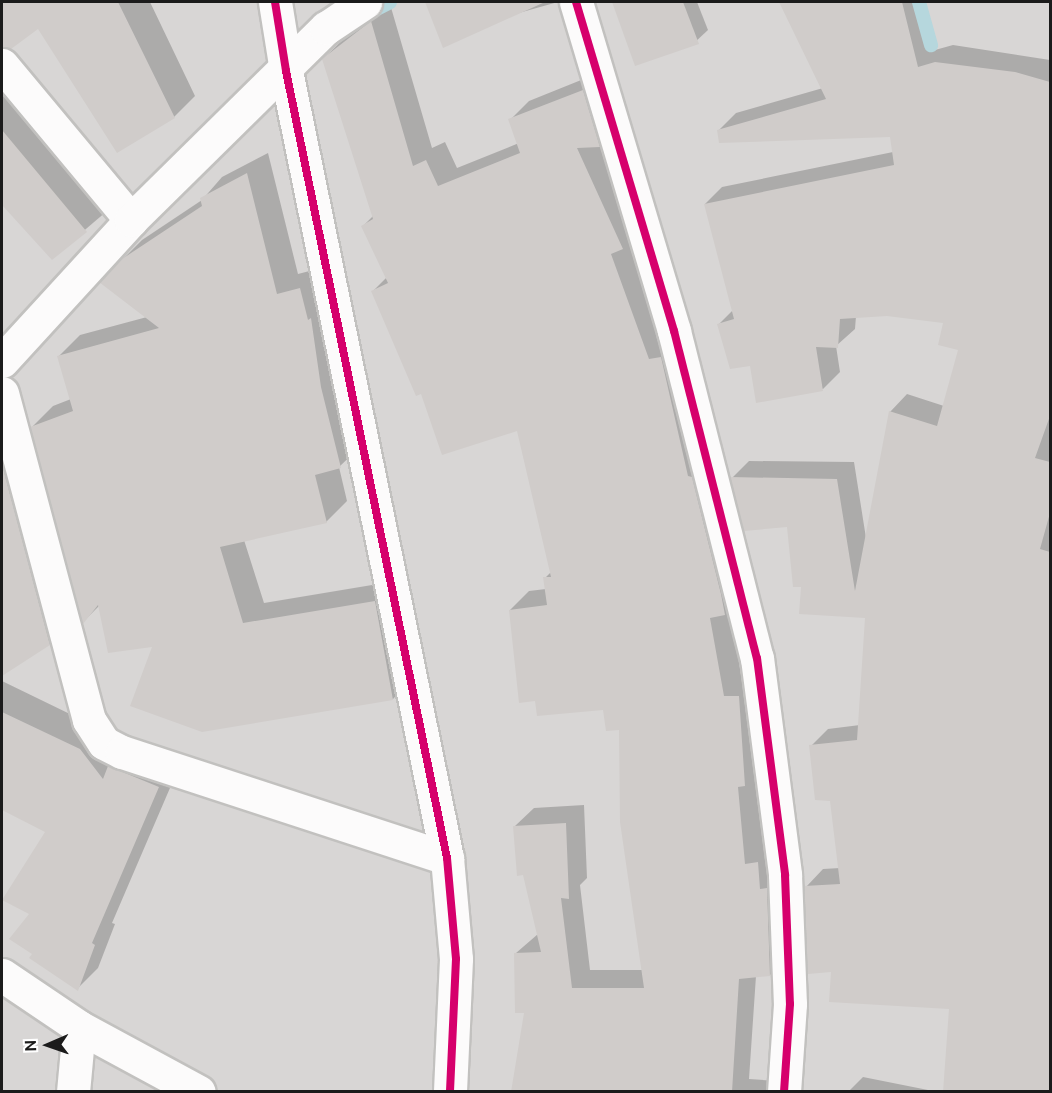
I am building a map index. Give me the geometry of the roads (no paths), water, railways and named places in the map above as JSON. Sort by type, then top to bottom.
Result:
[{"type":"street","points":[[275,2],[286,71],[447,858],[456,959],[450,1092]]},
{"type":"street","points":[[2,361],[131,220],[286,71],[326,28],[365,2]]},
{"type":"street","points":[[576,2],[674,331],[757,658],[785,875],[790,1004],[784,1092]]},
{"type":"street","points":[[2,65],[131,220]]},
{"type":"street","points":[[2,393],[89,720],[104,743],[122,752],[447,858]]},
{"type":"street","points":[[2,975],[79,1027],[199,1092]]},
{"type":"street","points":[[73,1092],[79,1027]]},
{"type":"waterway","points":[[365,15],[390,2]]},
{"type":"waterway","points":[[919,2],[931,45]]}]
